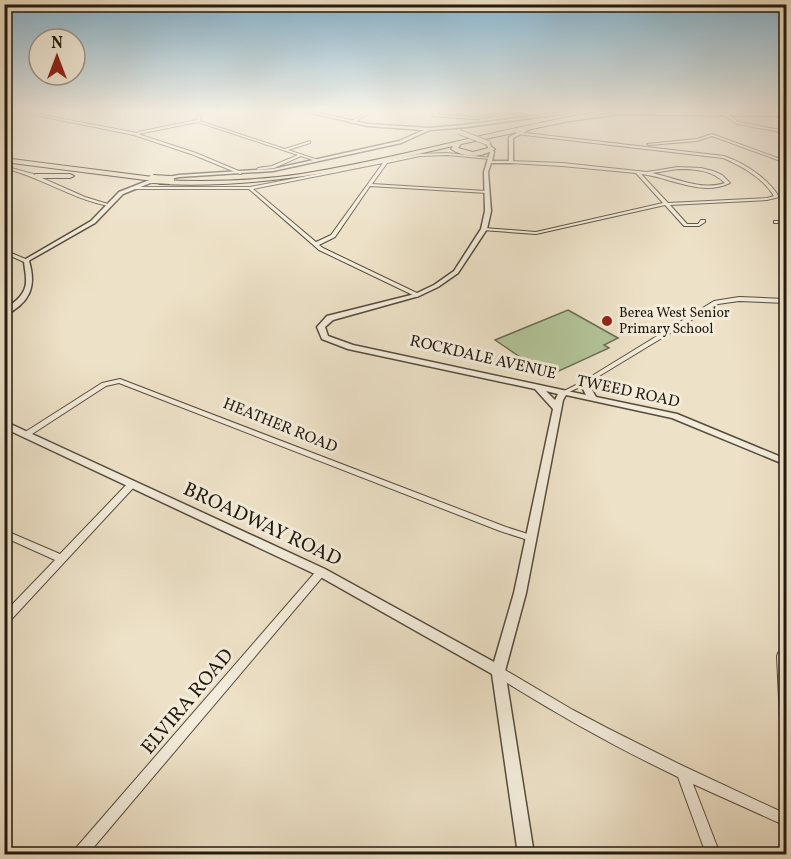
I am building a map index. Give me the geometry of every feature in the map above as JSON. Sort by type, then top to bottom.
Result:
[{"type":"highway","points":[[181,181],[248,177],[313,169],[382,151]]},
{"type":"highway","points":[[4,162],[153,181],[248,180],[305,173],[399,151]]},
{"type":"highway","points":[[225,183],[320,173],[416,151]]},
{"type":"highway","points":[[409,157],[431,151]]},
{"type":"highway","points":[[460,151],[490,154]]},
{"type":"highway","points":[[4,162],[153,181],[267,182],[331,174]]},
{"type":"highway","points":[[42,178],[54,176],[111,177]]},
{"type":"street","points":[[181,151],[238,172]]},
{"type":"street","points":[[290,151],[316,160]]},
{"type":"street","points":[[26,261],[93,222],[121,193],[132,188],[170,177],[273,171],[359,151]]},
{"type":"street","points":[[486,151],[511,162],[638,173],[687,168],[714,173],[723,177],[728,183],[716,186],[695,185],[647,173]]},
{"type":"street","points":[[511,151],[511,162]]},
{"type":"street","points":[[484,229],[541,232],[665,204],[766,199],[777,196],[732,160],[673,151]]},
{"type":"street","points":[[755,151],[786,162]]},
{"type":"street","points":[[132,188],[250,188],[409,157],[490,154]]},
{"type":"street","name":"ROCKDALE AVENUE","points":[[490,154],[486,192],[488,211],[484,229],[456,272],[436,286],[417,295],[330,318],[322,323],[321,331],[328,339],[351,347],[563,393],[515,614],[498,671],[526,855]]},
{"type":"street","points":[[258,169],[272,167],[301,155]]},
{"type":"street","points":[[4,162],[87,199],[109,205]]},
{"type":"street","points":[[316,244],[333,236],[385,163]]},
{"type":"street","points":[[638,173],[686,225],[699,225],[703,221]]},
{"type":"street","points":[[369,185],[486,192]]},
{"type":"street","points":[[250,188],[332,255],[417,295]]},
{"type":"street","points":[[776,222],[786,222]]},
{"type":"street","points":[[4,251],[26,261],[32,278],[30,288],[4,314]]},
{"type":"street","points":[[563,393],[584,383],[716,302],[739,299],[786,301]]},
{"type":"street","name":"HEATHER ROAD","points":[[26,434],[104,384],[120,381],[531,538]]},
{"type":"street","points":[[584,383],[593,399]]},
{"type":"street","points":[[536,387],[547,395],[558,409]]},
{"type":"street","name":"TWEED ROAD","points":[[563,393],[674,416],[786,462]]},
{"type":"street","name":"BROADWAY ROAD","points":[[4,424],[321,572],[498,671]]},
{"type":"street","points":[[4,620],[132,484]]},
{"type":"street","points":[[4,533],[61,560]]},
{"type":"street","name":"ELVIRA ROAD","points":[[80,855],[321,572]]},
{"type":"street","points":[[782,656],[786,719]]},
{"type":"street","points":[[498,671],[549,702],[683,773],[786,820]]},
{"type":"street","points":[[683,773],[713,855]]},
{"type":"green space","points":[[568,310],[618,338],[604,345],[609,348],[548,376],[495,340]]},
{"type":"place","name":"Berea West Senior Primary School","points":[[607,321]]}]
